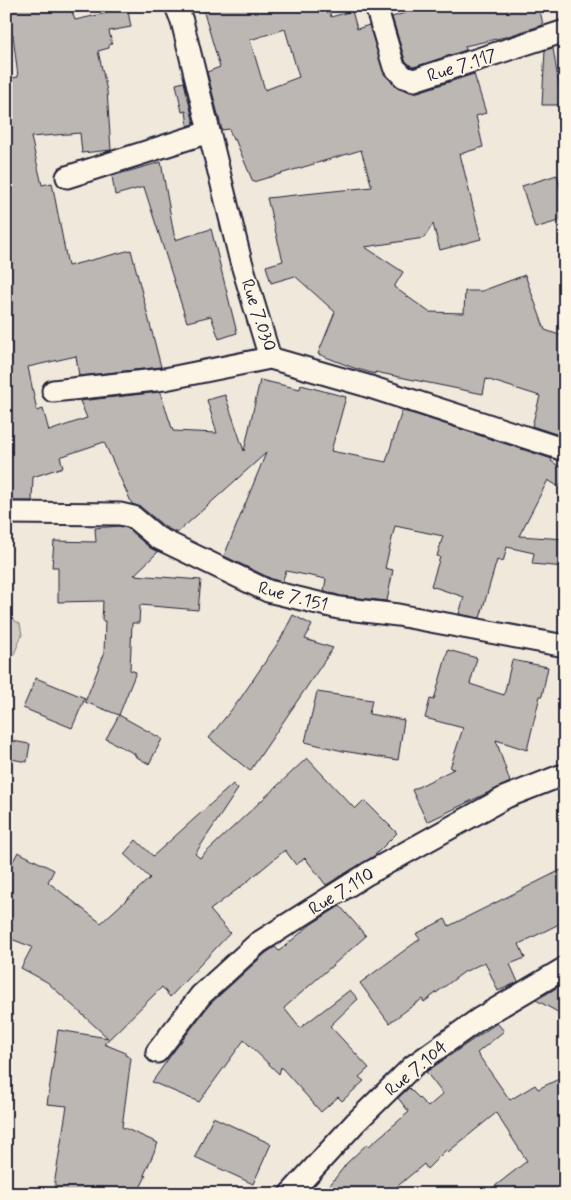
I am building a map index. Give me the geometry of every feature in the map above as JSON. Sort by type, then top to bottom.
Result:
[{"type":"street","name":"Rue 7.030","points":[[176,6],[182,22],[240,258],[270,358],[364,385],[565,450]]},
{"type":"street","name":"Rue 7.117","points":[[376,6],[394,67],[404,77],[414,80],[565,31]]},
{"type":"street","points":[[67,177],[209,132]]},
{"type":"street","points":[[53,390],[165,379],[270,358]]},
{"type":"street","name":"Rue 7.151","points":[[6,513],[120,514],[133,518],[158,538],[268,592],[339,608],[398,616],[565,646]]},
{"type":"street","name":"Rue 7.110","points":[[156,1052],[201,995],[258,943],[367,874],[506,797],[563,779]]},
{"type":"street","name":"Rue 7.104","points":[[290,1194],[355,1123],[413,1066],[479,1019],[565,968]]},
{"type":"shaded area","points":[[6,615],[20,624],[22,635],[6,673]]},
{"type":"building","points":[[6,6],[70,6],[75,20],[107,13],[106,6],[127,6],[131,27],[109,31],[112,44],[109,45],[109,48],[98,51],[107,91],[111,150],[82,153],[80,133],[31,137],[42,185],[52,183],[68,266],[131,250],[161,367],[79,376],[76,356],[28,367],[37,411],[43,409],[49,431],[87,418],[80,401],[160,392],[173,431],[217,433],[207,400],[225,395],[244,451],[260,380],[300,389],[301,385],[346,397],[331,451],[386,462],[402,411],[414,414],[552,459],[551,461],[565,470],[565,477],[559,487],[548,480],[519,536],[565,539],[565,567],[532,564],[534,553],[507,547],[503,562],[497,560],[480,618],[459,614],[464,597],[431,586],[440,557],[437,556],[443,536],[395,526],[385,568],[393,570],[387,601],[341,596],[324,591],[326,579],[286,571],[282,582],[272,579],[224,556],[266,453],[177,533],[165,527],[141,507],[132,504],[104,442],[60,457],[63,467],[33,477],[32,501],[9,501],[10,480],[6,480],[6,79],[18,77],[13,35],[6,37]]},
{"type":"building","points":[[202,6],[328,6],[331,17],[352,11],[357,29],[369,25],[385,75],[396,86],[410,92],[418,92],[474,74],[486,113],[476,116],[483,147],[460,154],[481,239],[440,250],[433,224],[424,238],[365,247],[403,272],[394,287],[429,312],[464,313],[465,291],[482,291],[525,275],[545,330],[565,337],[565,412],[559,435],[532,426],[540,396],[486,379],[483,394],[375,372],[375,374],[318,354],[335,312],[295,276],[271,283],[266,266],[283,261],[267,198],[372,187],[361,150],[253,182],[235,139],[233,140],[229,129],[222,130],[207,72],[220,67]],"holes":[[[285,29],[299,77],[265,90],[250,40]]]},
{"type":"building","points":[[455,6],[539,6],[543,25],[505,37],[465,46],[466,50],[414,67],[411,66],[405,60],[392,17],[405,13]]},
{"type":"building","points":[[553,48],[562,105],[542,105],[545,50]]},
{"type":"building","points":[[184,82],[194,124],[188,126],[186,111],[182,112],[176,84]]},
{"type":"building","points":[[161,162],[175,240],[211,229],[237,333],[219,339],[211,316],[187,322],[144,187],[115,195],[112,176]]},
{"type":"building","points":[[557,175],[565,202],[565,219],[535,228],[522,186]]},
{"type":"building","points":[[119,526],[127,528],[150,548],[158,552],[134,575],[201,580],[198,610],[140,605],[139,623],[132,623],[130,670],[136,672],[119,715],[85,702],[104,654],[105,621],[102,621],[103,601],[58,602],[58,567],[52,567],[54,541],[96,542],[95,528]]},
{"type":"building","points":[[293,615],[312,625],[305,639],[333,648],[250,771],[209,738],[240,699],[280,640]]},
{"type":"building","points":[[448,650],[477,658],[470,684],[504,695],[512,660],[548,667],[527,750],[496,740],[510,782],[427,822],[412,790],[454,769],[450,768],[463,728],[425,718],[430,699],[434,700]]},
{"type":"building","points":[[36,678],[85,698],[72,728],[23,708]]},
{"type":"building","points":[[317,692],[372,700],[369,714],[404,720],[398,760],[343,751],[305,742]]},
{"type":"building","points":[[119,715],[162,739],[149,764],[135,756],[135,754],[106,739]]},
{"type":"building","points":[[6,740],[30,744],[27,762],[6,758]]},
{"type":"building","points":[[307,758],[355,809],[364,800],[397,833],[374,856],[326,885],[305,858],[296,865],[285,850],[210,910],[230,933],[170,997],[162,987],[104,1044],[126,1053],[125,1055],[131,1058],[122,1127],[158,1143],[137,1194],[55,1194],[55,1179],[67,1106],[47,1104],[58,1030],[108,1038],[47,982],[21,968],[32,947],[6,937],[6,874],[18,852],[54,870],[48,882],[101,923],[150,878],[124,854],[136,840],[153,856],[233,784],[238,789],[195,854],[200,858]]},
{"type":"building","points":[[565,868],[565,921],[519,944],[525,958],[510,964],[518,982],[498,991],[485,962],[464,972],[424,1002],[422,999],[389,1023],[360,983],[420,939],[416,934],[445,919],[449,926]]},
{"type":"building","points":[[340,906],[366,936],[284,1008],[300,1028],[350,990],[358,999],[330,1026],[369,1068],[359,1077],[364,1081],[342,1101],[338,1097],[321,1112],[281,1067],[279,1074],[244,1040],[199,1102],[152,1082],[210,1004],[266,953],[275,947],[279,951],[310,925]]},
{"type":"building","points":[[565,983],[565,1016],[536,1000]]},
{"type":"building","points":[[497,1023],[504,1031],[477,1053],[510,1100],[535,1085],[538,1089],[565,1076],[565,1185],[552,1194],[485,1194],[527,1161],[496,1113],[448,1152],[446,1150],[427,1169],[424,1164],[388,1194],[323,1194],[347,1163],[367,1144],[369,1146],[409,1112],[398,1098],[409,1088],[428,1107],[443,1094],[426,1072]]},
{"type":"building","points":[[213,1117],[271,1144],[253,1184],[195,1157]]}]
